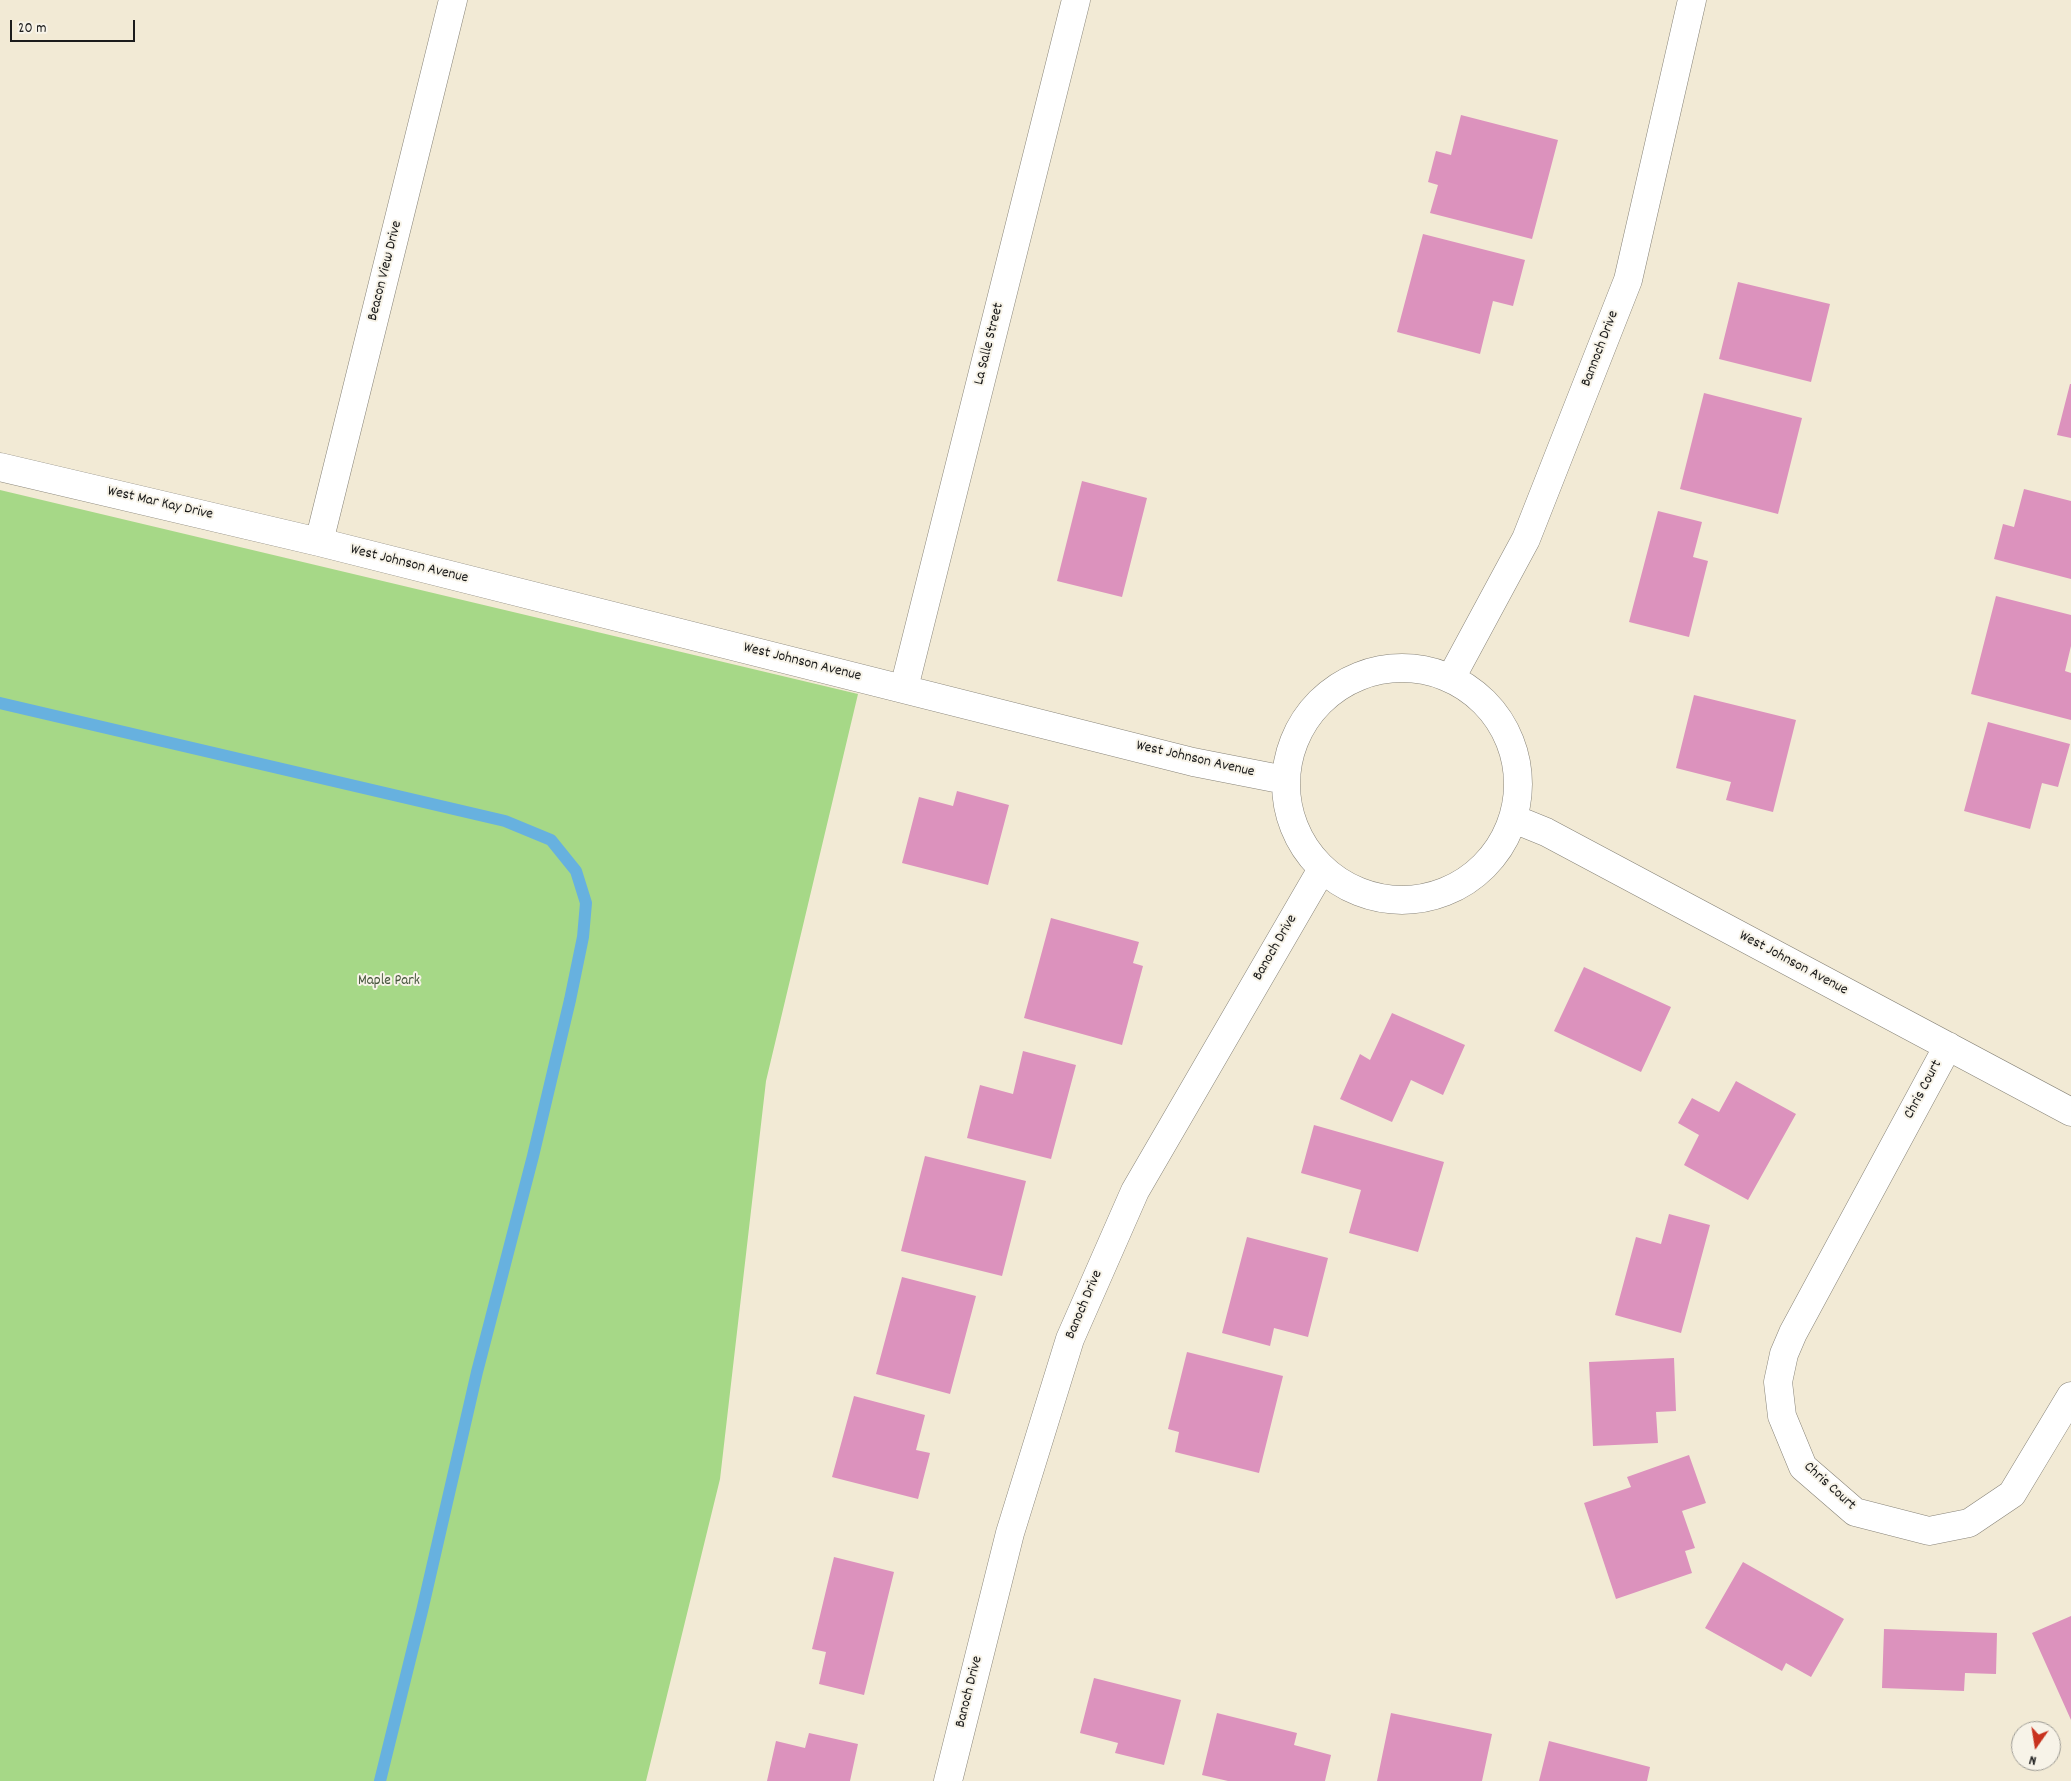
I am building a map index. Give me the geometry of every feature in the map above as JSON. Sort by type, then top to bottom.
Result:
[{"type":"street","name":"Beacon View Drive","points":[[319,542],[453,0]]},
{"type":"street","name":"La Salle Street","points":[[904,688],[1076,0]]},
{"type":"street","name":"Bannoch Drive","points":[[1451,678],[1526,539],[1628,280],[1692,0]]},
{"type":"street","name":"West Mar Kay Drive","points":[[0,467],[319,542]]},
{"type":"street","name":"West Johnson Avenue","points":[[319,542],[1193,762],[1285,780]]},
{"type":"street","points":[[1394,668],[1423,669],[1451,678],[1471,690],[1489,706],[1504,726],[1514,748],[1519,772],[1519,796],[1514,819],[1496,854],[1468,881],[1432,897],[1393,900],[1355,890],[1322,869],[1302,843],[1289,812],[1285,780],[1290,752],[1301,726],[1318,702],[1341,685],[1366,673],[1394,668]]},
{"type":"street","name":"West Johnson Avenue","points":[[1514,819],[1546,832],[2071,1112]]},
{"type":"street","name":"Banoch Drive","points":[[948,1781],[1010,1533],[1070,1339],[1135,1191],[1322,869]]},
{"type":"street","name":"Chris Court","points":[[1948,1046],[1784,1354],[1778,1382],[1782,1416],[1803,1467],[1855,1512],[1929,1531],[1969,1523],[2012,1494],[2071,1396]]},
{"type":"green space","name":"Maple Park","points":[[0,490],[858,694],[766,1081],[720,1479],[646,1781],[0,1781]]},
{"type":"building","points":[[1461,115],[1558,140],[1532,239],[1430,213],[1438,185],[1428,182],[1436,151],[1451,155]]},
{"type":"building","points":[[1423,234],[1525,260],[1513,306],[1493,301],[1480,354],[1397,332]]},
{"type":"building","points":[[1738,282],[1830,304],[1811,382],[1719,359]]},
{"type":"building","points":[[2071,384],[2071,438],[2057,435]]},
{"type":"building","points":[[1704,393],[1802,418],[1778,514],[1680,489]]},
{"type":"building","points":[[1082,481],[1147,498],[1122,597],[1057,581]]},
{"type":"building","points":[[2024,489],[2071,501],[2071,579],[1994,559],[2003,524],[2014,527]]},
{"type":"building","points":[[1658,511],[1702,522],[1693,557],[1708,561],[1689,637],[1629,622]]},
{"type":"building","points":[[1996,596],[2071,615],[2071,646],[2065,671],[2071,673],[2071,720],[1971,694]]},
{"type":"building","points":[[1694,695],[1796,720],[1773,812],[1726,800],[1731,782],[1676,768]]},
{"type":"building","points":[[1988,722],[2070,744],[2058,787],[2042,783],[2030,829],[1964,811]]},
{"type":"building","points":[[957,791],[1009,805],[988,885],[902,863],[919,797],[953,806]]},
{"type":"building","points":[[1051,918],[1139,942],[1133,963],[1143,966],[1122,1045],[1024,1018]]},
{"type":"building","points":[[1584,967],[1671,1007],[1641,1072],[1554,1031]]},
{"type":"building","points":[[1392,1013],[1465,1045],[1443,1095],[1411,1080],[1392,1122],[1340,1099],[1360,1054],[1370,1060]]},
{"type":"building","points":[[1023,1051],[1076,1065],[1051,1159],[967,1138],[980,1085],[1013,1094]]},
{"type":"building","points":[[1736,1081],[1796,1114],[1748,1200],[1684,1165],[1699,1135],[1678,1123],[1692,1098],[1719,1112]]},
{"type":"building","points":[[1314,1125],[1444,1162],[1418,1252],[1349,1233],[1361,1190],[1301,1173]]},
{"type":"building","points":[[925,1156],[1026,1181],[1002,1276],[901,1251]]},
{"type":"building","points":[[1669,1214],[1710,1225],[1681,1333],[1615,1315],[1636,1237],[1661,1244]]},
{"type":"building","points":[[1247,1237],[1328,1258],[1308,1337],[1274,1328],[1270,1346],[1222,1333]]},
{"type":"building","points":[[902,1277],[976,1296],[950,1394],[876,1374]]},
{"type":"building","points":[[1187,1352],[1283,1376],[1259,1473],[1175,1452],[1179,1432],[1168,1429]]},
{"type":"building","points":[[1674,1358],[1676,1411],[1656,1412],[1658,1443],[1593,1446],[1589,1362]]},
{"type":"building","points":[[854,1396],[925,1415],[916,1450],[930,1453],[918,1499],[832,1477]]},
{"type":"building","points":[[1689,1455],[1706,1503],[1682,1511],[1695,1548],[1685,1551],[1692,1573],[1616,1599],[1584,1503],[1631,1487],[1627,1477]]},
{"type":"building","points":[[834,1557],[894,1572],[864,1695],[819,1684],[826,1652],[812,1649]]},
{"type":"building","points":[[1743,1562],[1844,1619],[1811,1677],[1786,1663],[1782,1671],[1705,1628]]},
{"type":"building","points":[[2071,1616],[2071,1720],[2032,1633]]},
{"type":"building","points":[[1884,1629],[1997,1633],[1996,1674],[1965,1673],[1964,1691],[1882,1688]]},
{"type":"building","points":[[1094,1678],[1181,1700],[1164,1765],[1115,1753],[1118,1743],[1080,1733]]},
{"type":"building","points":[[1217,1713],[1297,1733],[1294,1745],[1331,1755],[1325,1781],[1228,1781],[1202,1775]]},
{"type":"building","points":[[1391,1713],[1492,1734],[1482,1781],[1377,1781]]},
{"type":"building","points":[[809,1733],[858,1744],[850,1781],[767,1781],[776,1741],[805,1748]]},
{"type":"building","points":[[1549,1741],[1650,1767],[1647,1781],[1539,1781]]},
{"type":"waterway","points":[[0,703],[505,821],[551,840],[576,871],[586,903],[583,937],[570,1000],[533,1156],[477,1372],[422,1611],[380,1781]]}]
